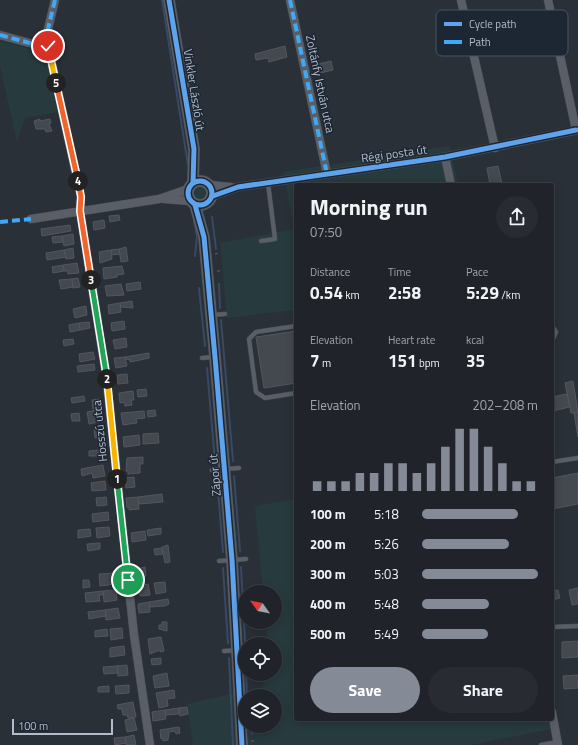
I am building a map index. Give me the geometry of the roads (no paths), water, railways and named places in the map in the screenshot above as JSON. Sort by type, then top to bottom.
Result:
[{"type":"street","name":"Hosszú utca","points":[[55,0],[48,28],[48,46],[81,197],[80,211],[106,374],[134,635],[150,745]]},
{"type":"street","name":"Vinkler László út","points":[[169,0],[194,148],[203,190]]},
{"type":"street","name":"Zoltánfy István utca","points":[[290,0],[327,174]]},
{"type":"street","points":[[462,0],[464,10]]},
{"type":"street","points":[[548,0],[550,10]]},
{"type":"street","points":[[0,35],[37,45],[48,46]]},
{"type":"street","points":[[474,56],[495,148]]},
{"type":"street","points":[[560,56],[577,130]]},
{"type":"street","name":"Régi posta út","points":[[31,219],[159,199],[203,190],[268,183],[445,157],[495,148],[577,130]]},
{"type":"street","points":[[445,157],[451,183]]},
{"type":"street","points":[[193,203],[201,206],[203,190]]},
{"type":"street","name":"Zápor út","points":[[203,190],[193,203],[204,237]]},
{"type":"street","name":"Zápor út","points":[[203,190],[204,237],[240,637]]},
{"type":"street","name":"Régi posta út","points":[[159,199],[193,203]]},
{"type":"street","name":"Zápor út","points":[[243,681],[246,743]]},
{"type":"street","points":[[554,721],[558,743]]},
{"type":"lane","points":[[261,241],[275,239],[268,183]]},
{"type":"lane","points":[[211,315],[225,314]]},
{"type":"lane","points":[[294,326],[256,332],[248,339],[256,392],[265,398],[294,393]]},
{"type":"lane","points":[[202,358],[215,356]]},
{"type":"lane","points":[[554,462],[578,458]]},
{"type":"lane","points":[[212,470],[239,468]]},
{"type":"lane","points":[[219,561],[246,559]]},
{"type":"lane","points":[[554,627],[578,626]]},
{"type":"lane","points":[[224,651],[238,650]]},
{"type":"lane","points":[[540,745],[558,743]]},
{"type":"waterway","points":[[162,0],[188,165]]},
{"type":"waterway","points":[[212,217],[216,249]]},
{"type":"waterway","points":[[194,222],[197,236],[195,256]]},
{"type":"waterway","points":[[219,284],[220,308]]},
{"type":"waterway","points":[[199,288],[205,346]]},
{"type":"waterway","points":[[221,320],[233,461]]},
{"type":"waterway","points":[[207,368],[215,462]]},
{"type":"waterway","points":[[234,476],[240,551]]},
{"type":"waterway","points":[[217,478],[223,552]]},
{"type":"waterway","points":[[241,567],[245,637]]},
{"type":"waterway","points":[[223,568],[228,643]]},
{"type":"waterway","points":[[229,658],[233,745]]},
{"type":"waterway","points":[[246,681],[247,689]]}]
